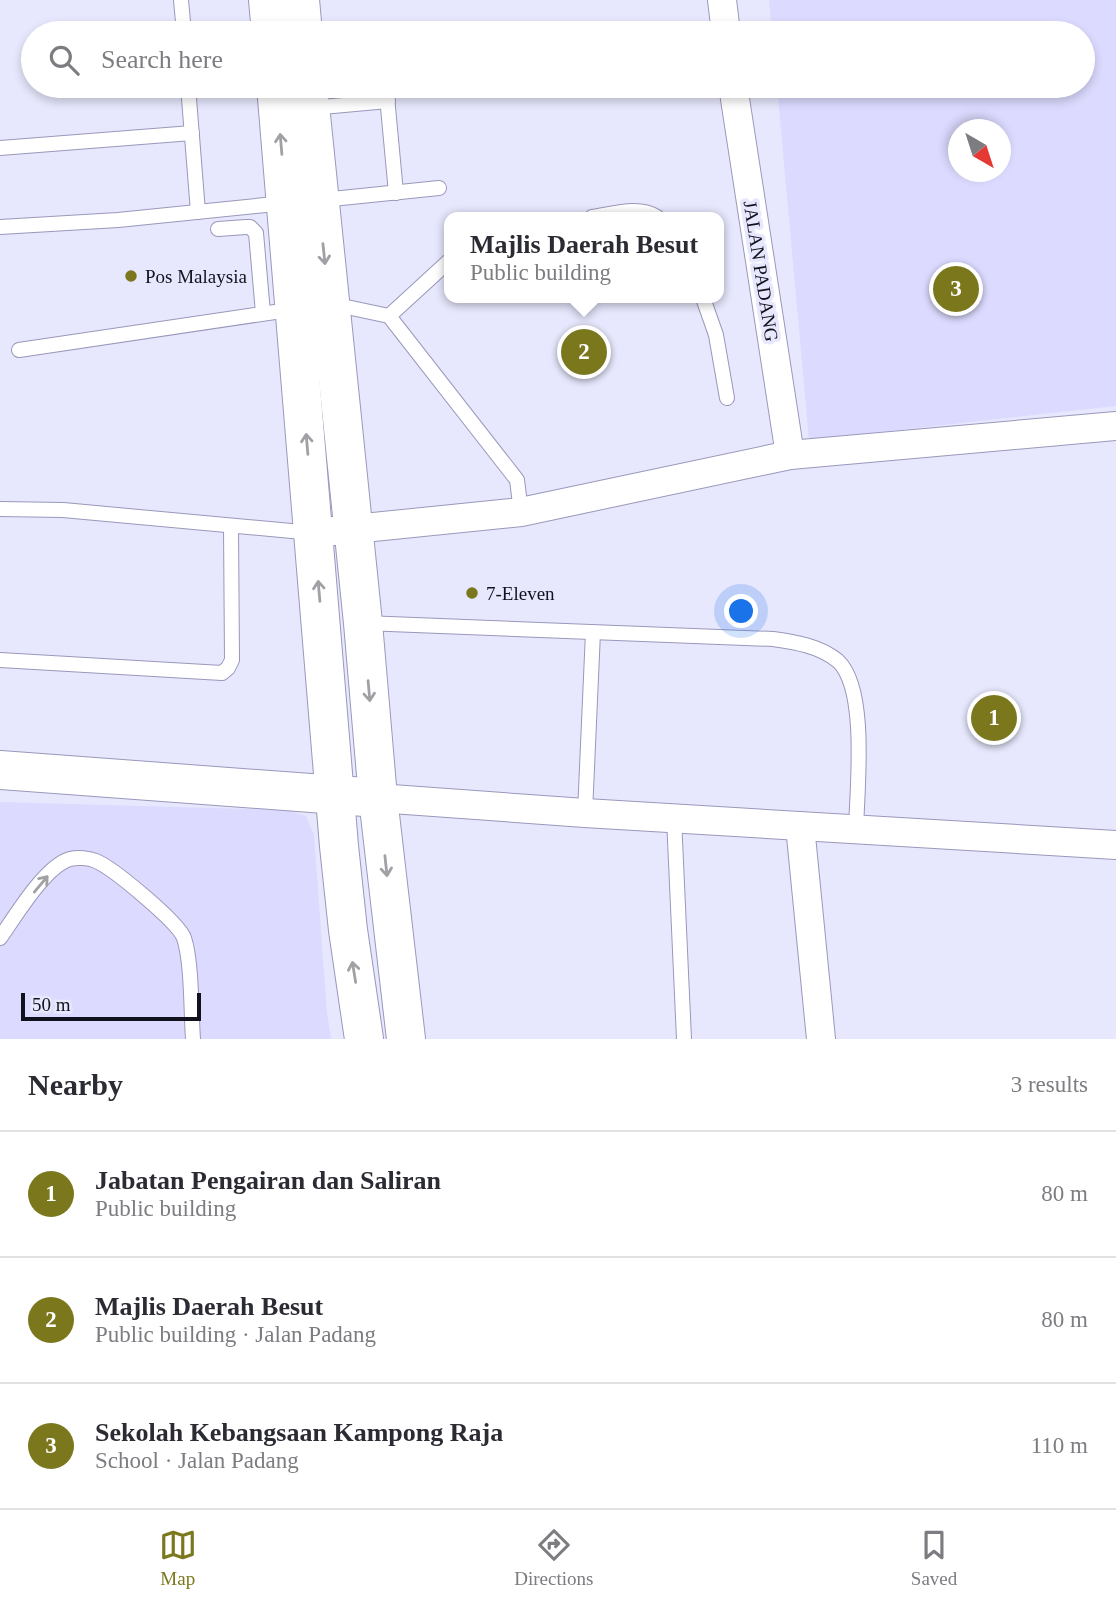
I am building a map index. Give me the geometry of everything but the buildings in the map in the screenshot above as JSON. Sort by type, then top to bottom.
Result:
[{"type":"main road","points":[[268,0],[270,21]]},
{"type":"main road","points":[[300,0],[302,21]]},
{"type":"main road","points":[[277,98],[334,795],[348,930],[364,1039]]},
{"type":"main road","points":[[288,218],[309,98]]},
{"type":"main road","points":[[296,310],[353,529],[378,798],[406,1039]]},
{"type":"main road","points":[[0,770],[378,798]]},
{"type":"street","points":[[722,0],[725,21]]},
{"type":"street","name":"JALAN PADANG","points":[[735,98],[790,455]]},
{"type":"street","points":[[314,533],[522,512],[790,455],[1116,426]]},
{"type":"street","points":[[378,798],[1116,845]]},
{"type":"street","points":[[800,826],[821,1039]]},
{"type":"lane","points":[[181,0],[183,21]]},
{"type":"lane","points":[[189,98],[198,212]]},
{"type":"lane","points":[[387,98],[396,192]]},
{"type":"lane","points":[[0,148],[191,133]]},
{"type":"lane","points":[[218,229],[250,227],[254,230],[288,218],[396,192],[439,188]]},
{"type":"lane","points":[[0,228],[198,212],[288,218]]},
{"type":"lane","points":[[288,218],[296,310]]},
{"type":"lane","points":[[389,316],[444,266]]},
{"type":"lane","points":[[705,303],[716,335],[727,398]]},
{"type":"lane","points":[[19,350],[296,310],[342,306],[389,316],[517,480],[522,512]]},
{"type":"lane","points":[[0,509],[63,510],[314,533]]},
{"type":"lane","points":[[0,660],[222,673],[232,660],[232,527]]},
{"type":"lane","points":[[363,623],[773,639],[800,643],[823,652],[839,662],[856,697],[856,830]]},
{"type":"lane","points":[[585,813],[593,632]]},
{"type":"lane","points":[[674,818],[684,1039]]},
{"type":"lane","points":[[0,938],[40,884],[62,863],[82,858],[104,865],[180,929],[187,951],[193,1039]]},
{"type":"shaded area","points":[[769,0],[1116,0],[1116,406],[809,440],[778,98],[1095,98],[1095,21],[771,21]]},
{"type":"shaded area","points":[[0,802],[287,810],[306,816],[314,835],[331,1039],[0,1039]]},
{"type":"place","name":"Pos Malaysia","points":[[131,276]]},
{"type":"place","name":"Sekolah Kebangsaan Kampong Raja","points":[[956,289]]},
{"type":"place","name":"Majlis Daerah Besut","points":[[584,352]]},
{"type":"place","name":"7-Eleven","points":[[472,593]]},
{"type":"place","name":"Jabatan Pengairan dan Saliran","points":[[994,718]]}]
